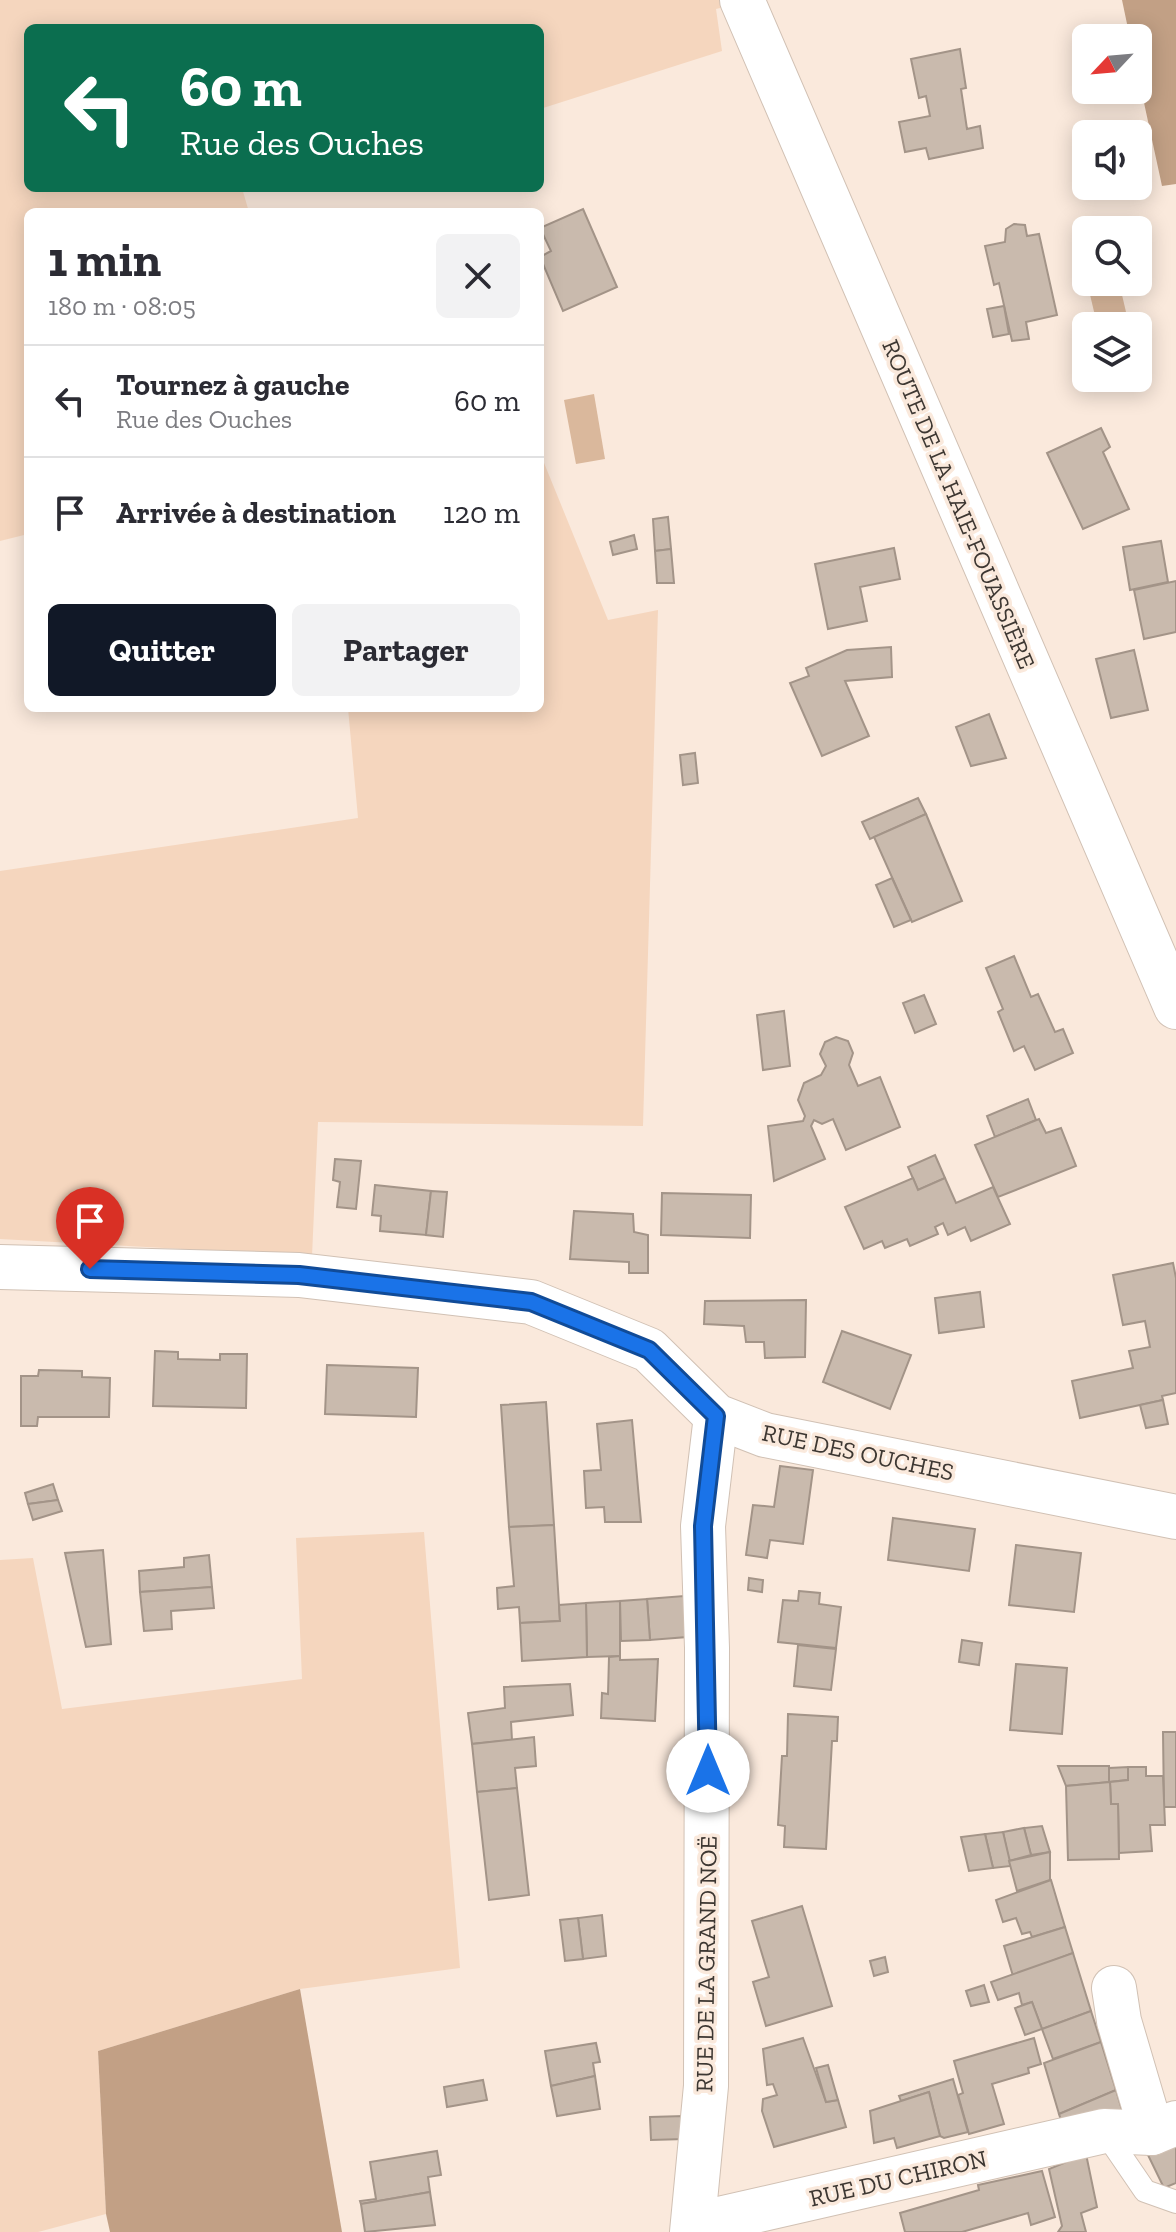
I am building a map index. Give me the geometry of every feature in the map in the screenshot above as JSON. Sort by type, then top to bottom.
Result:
[{"type":"street","name":"ROUTE DE LA HAIE-FOUASSIÈRE","points":[[742,0],[1176,1007]]},
{"type":"street","name":"RUE DES OUCHES","points":[[0,1267],[299,1275],[531,1302],[649,1350],[716,1416],[765,1435],[1176,1517]]},
{"type":"street","name":"RUE DE LA GRAND NOË","points":[[692,2229],[706,2086],[707,1679],[703,1526],[716,1416]]},
{"type":"street","points":[[1114,1988],[1119,2021],[1164,2128]]},
{"type":"street","name":"RUE DU CHIRON","points":[[692,2229],[1104,2131],[1164,2128]]},
{"type":"lane","points":[[1104,2131],[1145,2191],[1176,2202]]},
{"type":"shaded area","points":[[0,0],[752,0],[716,9],[722,51],[544,108],[544,24],[24,24],[24,192],[243,192],[248,208],[24,208],[24,535],[0,541]]},
{"type":"shaded area","points":[[1122,0],[1176,0],[1176,184],[1162,186],[1152,140],[1152,120],[1148,120],[1144,104],[1152,104],[1152,24],[1127,24]]},
{"type":"shaded area","points":[[1090,296],[1122,296],[1126,312],[1094,312]]},
{"type":"shaded area","points":[[594,394],[605,459],[576,464],[564,400]]},
{"type":"shaded area","points":[[544,463],[608,620],[658,610],[643,1126],[318,1122],[312,1256],[0,1239],[0,871],[358,818],[348,712],[544,712]]},
{"type":"shaded area","points":[[424,1532],[460,1968],[300,1989],[98,2051],[106,2214],[38,2232],[0,2232],[0,1560],[33,1558],[62,1709],[302,1679],[296,1538]]},
{"type":"shaded area","points":[[300,1989],[342,2232],[110,2232],[106,2214],[98,2051]]},
{"type":"building","points":[[960,49],[966,88],[961,89],[967,129],[980,126],[983,148],[929,159],[926,148],[905,152],[899,122],[930,116],[926,96],[919,98],[911,59]]},
{"type":"building","points":[[583,209],[617,287],[563,311],[544,266],[544,255],[551,251],[544,236],[544,226]]},
{"type":"building","points":[[1014,224],[1025,225],[1027,236],[1039,234],[1057,315],[1026,322],[1029,339],[1012,341],[999,283],[994,285],[985,246],[1005,242],[1006,229]]},
{"type":"building","points":[[1004,306],[1009,334],[993,337],[987,309]]},
{"type":"building","points":[[1101,428],[1110,447],[1103,452],[1129,509],[1083,529],[1047,453]]},
{"type":"building","points":[[668,517],[671,549],[655,551],[653,519]]},
{"type":"building","points":[[634,535],[637,549],[613,555],[610,542]]},
{"type":"building","points":[[1161,541],[1168,582],[1130,590],[1123,547]]},
{"type":"building","points":[[894,548],[900,579],[860,587],[867,621],[828,629],[815,564]]},
{"type":"building","points":[[671,549],[674,583],[657,583],[655,551]]},
{"type":"building","points":[[1176,581],[1176,632],[1144,639],[1134,590]]},
{"type":"building","points":[[891,647],[892,677],[845,681],[869,736],[822,756],[790,683],[809,676],[806,668],[847,650]]},
{"type":"building","points":[[1134,650],[1148,710],[1111,718],[1096,659]]},
{"type":"building","points":[[989,714],[1006,758],[971,766],[956,727]]},
{"type":"building","points":[[695,753],[698,783],[683,785],[680,755]]},
{"type":"building","points":[[918,798],[926,814],[870,839],[862,822]]},
{"type":"building","points":[[926,814],[962,901],[912,922],[874,837]]},
{"type":"building","points":[[892,878],[911,920],[894,927],[876,885]]},
{"type":"building","points":[[1014,956],[1031,997],[1038,994],[1055,1032],[1063,1029],[1073,1053],[1035,1070],[1024,1046],[1014,1051],[998,1012],[1003,1009],[986,968]]},
{"type":"building","points":[[924,995],[936,1024],[915,1033],[903,1003]]},
{"type":"building","points":[[784,1011],[790,1066],[763,1070],[757,1015]]},
{"type":"building","points":[[836,1037],[848,1041],[853,1053],[849,1065],[858,1086],[880,1077],[900,1127],[846,1150],[833,1119],[822,1124],[814,1120],[811,1126],[825,1159],[774,1181],[768,1126],[803,1121],[805,1116],[798,1100],[804,1083],[821,1075],[826,1066],[820,1054],[825,1042]]},
{"type":"building","points":[[1028,1099],[1036,1120],[995,1137],[987,1116]]},
{"type":"building","points":[[1039,1119],[1046,1133],[1061,1128],[1076,1166],[998,1197],[975,1145]]},
{"type":"building","points":[[935,1155],[945,1178],[918,1190],[908,1167]]},
{"type":"building","points":[[335,1159],[361,1161],[356,1209],[337,1207],[340,1182],[333,1180]]},
{"type":"building","points":[[913,1178],[918,1190],[945,1178],[956,1203],[993,1187],[1010,1224],[971,1241],[965,1227],[948,1235],[943,1223],[935,1227],[938,1234],[910,1246],[907,1239],[885,1248],[882,1241],[864,1249],[845,1207]]},
{"type":"building","points":[[375,1185],[431,1191],[426,1235],[380,1231],[381,1216],[372,1215]]},
{"type":"building","points":[[431,1191],[447,1192],[443,1237],[426,1235]]},
{"type":"building","points":[[662,1193],[751,1195],[750,1238],[661,1235]]},
{"type":"building","points":[[574,1211],[633,1214],[634,1232],[648,1235],[648,1273],[629,1273],[629,1262],[570,1259]]},
{"type":"building","points":[[1173,1263],[1176,1278],[1176,1393],[1162,1396],[1163,1400],[1080,1418],[1072,1381],[1133,1368],[1129,1351],[1150,1347],[1145,1321],[1123,1325],[1113,1275]]},
{"type":"building","points":[[980,1292],[984,1327],[939,1333],[935,1298]]},
{"type":"building","points":[[806,1300],[805,1357],[765,1358],[764,1342],[746,1342],[744,1326],[704,1324],[705,1301]]},
{"type":"building","points":[[842,1331],[911,1355],[890,1409],[823,1382]]},
{"type":"building","points":[[155,1351],[178,1352],[178,1359],[220,1360],[220,1354],[247,1354],[246,1408],[153,1406]]},
{"type":"building","points":[[327,1365],[418,1368],[416,1417],[325,1414]]},
{"type":"building","points":[[39,1370],[82,1371],[82,1377],[110,1378],[109,1417],[38,1417],[37,1426],[21,1426],[21,1376],[38,1376]]},
{"type":"building","points":[[1163,1400],[1168,1424],[1146,1428],[1140,1405]]},
{"type":"building","points":[[546,1402],[554,1525],[509,1527],[501,1405]]},
{"type":"building","points":[[632,1420],[641,1522],[605,1522],[604,1507],[586,1508],[584,1471],[601,1470],[597,1424]]},
{"type":"building","points":[[780,1466],[813,1470],[803,1544],[770,1540],[767,1558],[746,1555],[753,1505],[774,1507]]},
{"type":"building","points":[[53,1484],[58,1500],[28,1504],[25,1493]]},
{"type":"building","points":[[58,1500],[62,1511],[33,1520],[28,1504]]},
{"type":"building","points":[[893,1518],[975,1529],[969,1571],[888,1560]]},
{"type":"building","points":[[554,1525],[560,1621],[520,1623],[519,1607],[498,1609],[497,1588],[514,1586],[509,1527]]},
{"type":"building","points":[[1016,1545],[1081,1553],[1074,1612],[1009,1605]]},
{"type":"building","points":[[103,1550],[111,1644],[86,1647],[65,1553]]},
{"type":"building","points":[[209,1555],[212,1587],[140,1592],[139,1571],[184,1567],[184,1558]]},
{"type":"building","points":[[749,1578],[763,1580],[762,1592],[748,1590]]},
{"type":"building","points":[[212,1587],[214,1608],[171,1611],[172,1629],[144,1631],[140,1592]]},
{"type":"building","points":[[799,1591],[820,1593],[819,1604],[841,1607],[836,1648],[778,1642],[783,1600],[798,1601]]},
{"type":"building","points":[[684,1596],[687,1637],[650,1640],[647,1599]]},
{"type":"building","points":[[647,1599],[650,1640],[621,1641],[620,1601]]},
{"type":"building","points":[[620,1601],[620,1656],[587,1657],[586,1603]]},
{"type":"building","points":[[586,1603],[587,1657],[522,1661],[520,1623],[560,1621],[559,1605]]},
{"type":"building","points":[[962,1640],[982,1643],[979,1665],[959,1662]]},
{"type":"building","points":[[798,1645],[836,1649],[831,1690],[794,1686]]},
{"type":"building","points":[[620,1656],[620,1660],[658,1659],[655,1721],[601,1718],[602,1693],[608,1694],[609,1657]]},
{"type":"building","points":[[1016,1664],[1067,1668],[1062,1734],[1010,1730]]},
{"type":"building","points":[[570,1684],[573,1715],[511,1722],[512,1740],[472,1744],[468,1713],[505,1708],[504,1687]]},
{"type":"building","points":[[788,1714],[838,1717],[837,1741],[832,1741],[826,1849],[784,1847],[785,1826],[778,1825],[782,1756],[787,1756]]},
{"type":"building","points":[[1163,1732],[1176,1732],[1176,1807],[1164,1807]]},
{"type":"building","points":[[534,1737],[536,1766],[515,1768],[517,1788],[477,1792],[472,1744]]},
{"type":"building","points":[[1058,1766],[1109,1766],[1109,1782],[1066,1786]]},
{"type":"building","points":[[1128,1767],[1128,1780],[1109,1782],[1109,1768]]},
{"type":"building","points":[[1128,1767],[1146,1767],[1146,1776],[1163,1776],[1165,1825],[1150,1825],[1152,1851],[1119,1853],[1118,1804],[1111,1804],[1110,1782],[1128,1780]]},
{"type":"building","points":[[1110,1782],[1111,1804],[1118,1804],[1119,1859],[1068,1860],[1066,1786]]},
{"type":"building","points":[[517,1788],[529,1895],[489,1900],[477,1792]]},
{"type":"building","points":[[1042,1826],[1050,1852],[1031,1855],[1024,1828]]},
{"type":"building","points":[[1024,1828],[1031,1855],[1009,1861],[1003,1832]]},
{"type":"building","points":[[1003,1832],[1011,1866],[993,1868],[985,1834]]},
{"type":"building","points":[[985,1834],[993,1868],[969,1871],[961,1837]]},
{"type":"building","points":[[1050,1852],[1050,1880],[1017,1891],[1009,1861]]},
{"type":"building","points":[[1051,1880],[1065,1927],[1032,1937],[1030,1932],[1022,1934],[1016,1918],[1003,1922],[996,1900]]},
{"type":"building","points":[[802,1906],[832,2006],[766,2026],[753,1982],[769,1977],[752,1921]]},
{"type":"building","points":[[602,1915],[606,1956],[583,1959],[578,1918]]},
{"type":"building","points":[[578,1918],[583,1959],[565,1961],[560,1920]]},
{"type":"building","points":[[1065,1927],[1073,1953],[1013,1976],[1004,1946]]},
{"type":"building","points":[[1073,1953],[1091,2011],[1042,2029],[1032,2002],[1022,2005],[1019,1993],[998,2000],[991,1982]]},
{"type":"building","points":[[885,1957],[888,1972],[874,1976],[870,1961]]},
{"type":"building","points":[[984,1985],[989,2002],[971,2006],[966,1991]]},
{"type":"building","points":[[1032,2002],[1042,2029],[1025,2035],[1015,2008]]},
{"type":"building","points":[[1091,2011],[1101,2042],[1053,2059],[1042,2029]]},
{"type":"building","points":[[803,2038],[826,2102],[838,2100],[846,2127],[774,2147],[762,2111],[763,2099],[777,2095],[773,2084],[767,2085],[763,2049]]},
{"type":"building","points":[[1034,2038],[1041,2064],[1028,2068],[1029,2073],[992,2084],[1004,2124],[969,2134],[958,2095],[963,2093],[954,2061]]},
{"type":"building","points":[[1101,2042],[1116,2090],[1059,2114],[1044,2063]]},
{"type":"building","points":[[596,2043],[600,2062],[593,2063],[595,2076],[551,2086],[545,2051]]},
{"type":"building","points":[[828,2065],[838,2100],[826,2102],[816,2068]]},
{"type":"building","points":[[595,2076],[600,2109],[557,2116],[551,2086]]},
{"type":"building","points":[[953,2079],[968,2132],[944,2138],[940,2136],[929,2092],[901,2101],[899,2096]]},
{"type":"building","points":[[483,2080],[487,2100],[447,2107],[444,2087]]},
{"type":"building","points":[[1116,2090],[1122,2110],[1063,2126],[1059,2114]]},
{"type":"building","points":[[929,2092],[940,2136],[897,2148],[894,2138],[874,2143],[870,2111]]},
{"type":"building","points":[[684,2116],[685,2139],[651,2140],[650,2117]]},
{"type":"building","points":[[1176,2143],[1176,2183],[1164,2188],[1148,2155]]},
{"type":"building","points":[[437,2151],[441,2175],[428,2177],[430,2192],[361,2204],[360,2201],[376,2199],[370,2162]]},
{"type":"building","points":[[1086,2154],[1097,2207],[1081,2213],[1086,2232],[1058,2232],[1062,2226],[1049,2169]]},
{"type":"building","points":[[1042,2171],[1055,2217],[1031,2225],[1028,2213],[962,2232],[905,2232],[900,2213],[979,2190],[978,2185]]},
{"type":"building","points":[[430,2192],[435,2225],[365,2232],[361,2204]]},
{"type":"route","points":[[90,1269],[299,1275],[531,1302],[649,1350],[716,1416],[703,1526],[708,1771]]}]
